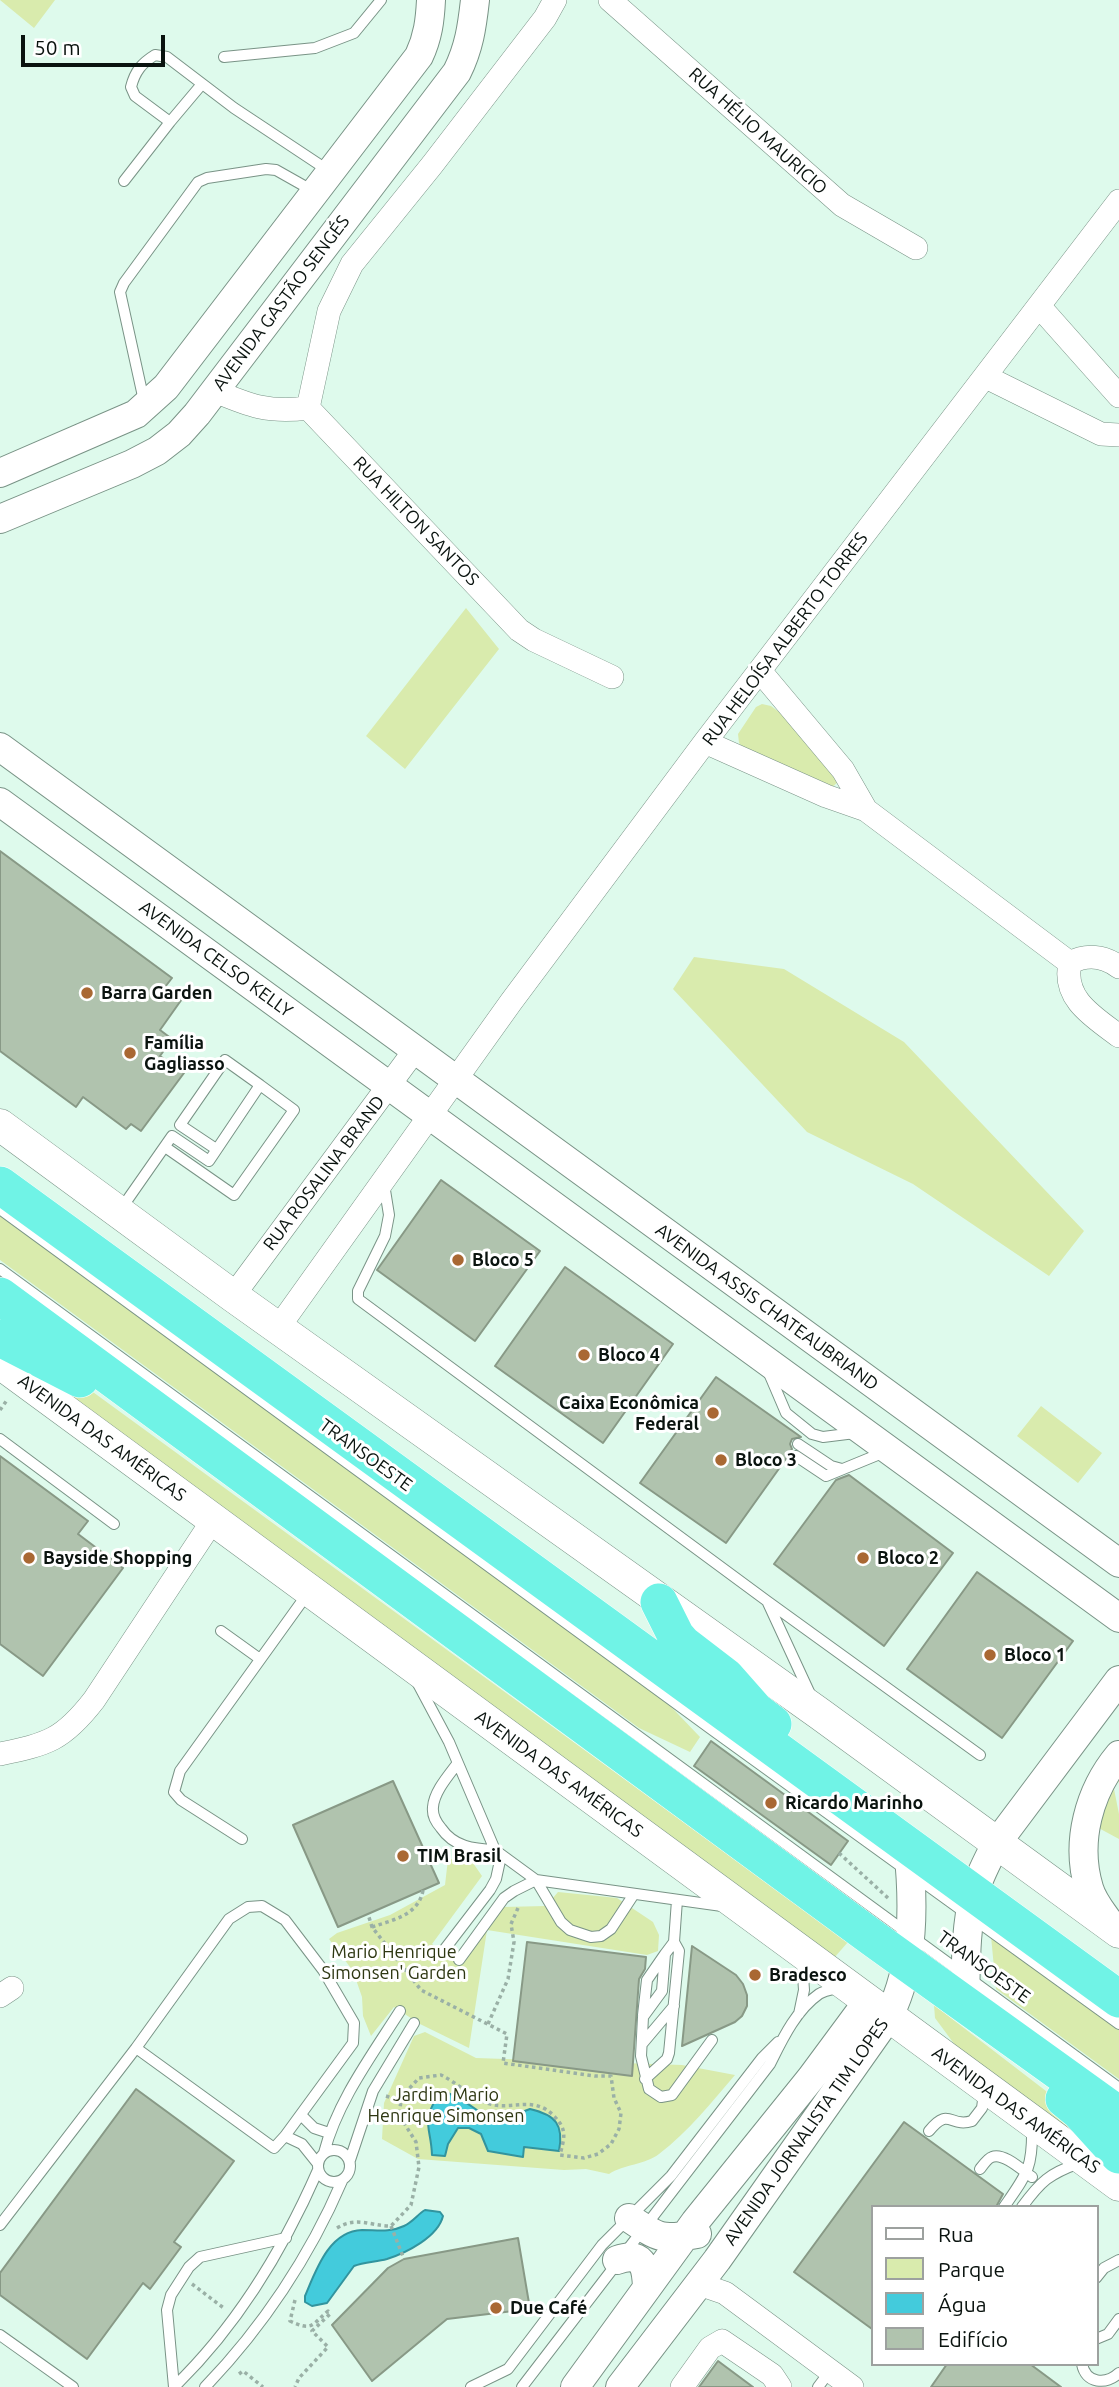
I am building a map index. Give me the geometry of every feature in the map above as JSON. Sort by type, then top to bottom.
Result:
[{"type":"highway","points":[[0,1185],[805,1770],[910,1859],[972,1904],[1119,1999]]},
{"type":"highway","points":[[0,1296],[188,1434],[909,1948],[1119,2115]]},
{"type":"highway","points":[[0,1338],[78,1378],[148,1422],[167,1431],[188,1434]]},
{"type":"highway","points":[[659,1602],[676,1636],[726,1677],[756,1711],[781,1731],[805,1770]]},
{"type":"highway","points":[[971,1999],[1008,2056],[1080,2112],[1103,2158]]},
{"type":"main road","points":[[0,1125],[233,1296],[659,1602],[820,1714],[1116,1929]]},
{"type":"main road","name":"AVENIDA DAS AMÉRICAS","points":[[0,1363],[1032,2121],[1103,2158],[1119,2185]]},
{"type":"street","points":[[0,472],[136,414],[166,387],[419,56],[430,25],[431,0]]},
{"type":"street","name":"AVENIDA GASTÃO SENGÉS","points":[[0,519],[132,464],[157,451],[179,434],[309,269],[457,72],[467,53],[475,0]]},
{"type":"street","points":[[215,391],[259,409],[284,411],[308,408],[329,311],[352,264],[489,92],[545,18],[555,0]]},
{"type":"street","name":"RUA HÉLIO MAURICIO","points":[[610,0],[842,205],[916,248]]},
{"type":"street","points":[[385,103],[394,97],[405,98],[414,104],[418,114],[417,125]]},
{"type":"street","points":[[317,189],[303,213],[304,222],[310,230],[319,234],[329,234],[337,229]]},
{"type":"street","name":"RUA HELOÍSA ALBERTO TORRES","points":[[456,1080],[705,742],[1119,201]]},
{"type":"street","points":[[1039,306],[1119,396]]},
{"type":"street","points":[[986,377],[1101,434],[1119,435]]},
{"type":"street","name":"RUA HILTON SANTOS","points":[[308,408],[519,630],[534,640],[612,677]]},
{"type":"street","points":[[760,671],[843,770],[866,810]]},
{"type":"street","points":[[705,742],[826,796],[866,810],[1070,963]]},
{"type":"street","points":[[0,747],[415,1050]]},
{"type":"street","name":"AVENIDA CELSO KELLY","points":[[0,802],[431,1117]]},
{"type":"street","points":[[50,838],[64,837],[75,829],[78,818],[76,802]]},
{"type":"street","points":[[107,879],[102,864],[105,852],[116,843],[133,842]]},
{"type":"street","points":[[1119,967],[1112,962],[1081,957],[1070,963],[1067,977],[1072,991],[1085,1009],[1119,1036]]},
{"type":"street","name":"AVENIDA ASSIS CHATEAUBRIAND","points":[[415,1050],[1114,1560]]},
{"type":"street","name":"RUA ROSALINA BRAND","points":[[233,1296],[415,1050]]},
{"type":"street","points":[[278,1328],[456,1080]]},
{"type":"street","points":[[431,1117],[1119,1618]]},
{"type":"street","points":[[552,1205],[548,1187],[552,1176],[563,1170],[578,1170]]},
{"type":"street","points":[[0,1754],[41,1745],[59,1737],[77,1723],[213,1520]]},
{"type":"street","points":[[1083,1592],[1099,1591],[1109,1583],[1114,1560]]},
{"type":"street","points":[[971,1999],[972,1904],[996,1844],[1119,1680]]},
{"type":"street","points":[[1116,1929],[1094,1901],[1089,1888],[1085,1829],[1096,1791],[1107,1769],[1119,1755]]},
{"type":"street","name":"AVENIDA JORNALISTA TIM LOPES","points":[[620,2387],[712,2288],[717,2260],[823,2085],[868,2001],[902,1986],[913,1915],[910,1859]]},
{"type":"street","name":"AVENIDA JORNALISTA TIM LOPES","points":[[575,2387],[685,2237],[823,2085]]},
{"type":"street","points":[[636,2223],[670,2239],[695,2234],[706,2237],[715,2248],[717,2260]]},
{"type":"street","points":[[617,2260],[629,2256],[643,2263],[647,2287]]},
{"type":"street","points":[[667,2260],[670,2270],[681,2281],[712,2288],[824,2379],[852,2387]]},
{"type":"street","points":[[682,2387],[710,2348],[722,2340],[772,2375],[780,2387]]},
{"type":"lane","points":[[224,57],[315,48],[354,33],[382,0]]},
{"type":"lane","points":[[170,122],[135,96],[131,87],[138,68],[155,55],[167,57],[234,108],[317,189]]},
{"type":"lane","points":[[124,181],[202,85]]},
{"type":"lane","points":[[145,407],[120,292],[198,182],[207,177],[266,169],[276,170],[317,189]]},
{"type":"lane","points":[[165,1147],[234,1195],[295,1110],[225,1060],[180,1125],[216,1150]]},
{"type":"lane","points":[[120,1212],[172,1136],[209,1161],[260,1085]]},
{"type":"lane","points":[[383,1183],[389,1215],[385,1237],[358,1291],[358,1298],[980,1755]]},
{"type":"lane","name":"TRANSOESTE","points":[[0,1209],[711,1729],[720,1744],[840,1830],[854,1831],[910,1859]]},
{"type":"lane","name":"TRANSOESTE","points":[[0,1269],[691,1775],[708,1781],[813,1856],[909,1948]]},
{"type":"lane","points":[[0,1439],[114,1524]]},
{"type":"lane","points":[[799,1444],[831,1466],[842,1469]]},
{"type":"lane","points":[[796,1456],[823,1475],[830,1475],[888,1450]]},
{"type":"lane","points":[[242,1839],[181,1800],[174,1792],[180,1771],[310,1591]]},
{"type":"lane","points":[[767,1601],[820,1714]]},
{"type":"lane","points":[[221,1631],[260,1659]]},
{"type":"lane","points":[[408,1664],[449,1742],[498,1853],[496,1879],[490,1890],[444,1951]]},
{"type":"lane","points":[[457,1764],[437,1794],[433,1807],[435,1819],[448,1838],[457,1844],[498,1853],[536,1880],[561,1922],[569,1930],[590,1937],[601,1936],[611,1929],[634,1894]]},
{"type":"lane","points":[[460,1960],[504,1898],[536,1880],[743,1909]]},
{"type":"lane","points":[[677,1900],[674,1942],[648,1980],[642,2044],[645,2079],[649,2089],[660,2097],[672,2095],[712,2040]]},
{"type":"lane","name":"TRANSOESTE","points":[[972,1904],[1119,2024]]},
{"type":"lane","points":[[0,2225],[136,2048],[229,1919],[248,1907],[262,1906],[285,1920],[324,1970],[354,2023],[353,2043],[285,2136],[277,2146],[270,2147],[136,2048]]},
{"type":"lane","points":[[645,2079],[667,2059],[679,1951],[674,1942]]},
{"type":"lane","points":[[798,2016],[804,1979],[801,1951]]},
{"type":"lane","points":[[643,2017],[662,1991],[666,1954]]},
{"type":"lane","points":[[471,2387],[508,2370],[602,2245],[636,2223],[770,2064],[784,2036],[818,1995],[868,2001]]},
{"type":"lane","name":"TRANSOESTE","points":[[971,1999],[1119,2088]]},
{"type":"lane","points":[[642,2044],[675,2004]]},
{"type":"lane","points":[[174,2387],[205,2357],[260,2281],[286,2238],[324,2153],[329,2133],[371,2056],[400,2011]]},
{"type":"lane","points":[[205,2387],[247,2340],[280,2294],[332,2205],[342,2181],[351,2169],[350,2160],[373,2091],[414,2023]]},
{"type":"lane","points":[[522,2387],[617,2260],[636,2223],[671,2176],[762,2057],[784,2036]]},
{"type":"lane","points":[[353,2043],[371,2056]]},
{"type":"lane","points":[[929,2131],[938,2119],[961,2123],[972,2121],[982,2108],[985,2087]]},
{"type":"lane","points":[[301,2115],[314,2128],[329,2133]]},
{"type":"lane","points":[[1005,2205],[1027,2173],[1033,2148],[1032,2121]]},
{"type":"lane","points":[[285,2136],[297,2140],[309,2150],[321,2175],[330,2182],[342,2181]]},
{"type":"lane","points":[[324,2153],[337,2150],[350,2160]]},
{"type":"lane","points":[[980,2169],[995,2156],[1004,2158],[1040,2182]]},
{"type":"lane","points":[[1023,2205],[1040,2182],[1062,2169],[1103,2158]]},
{"type":"lane","points":[[174,2387],[167,2310],[171,2295],[189,2267],[200,2258],[286,2238]]},
{"type":"lane","points":[[1098,2276],[1104,2268],[1119,2260]]},
{"type":"lane","points":[[1098,2338],[1108,2334],[1119,2319]]},
{"type":"lane","points":[[1108,2334],[1119,2341]]},
{"type":"lane","points":[[0,2335],[73,2387]]},
{"type":"lane","points":[[517,2357],[528,2365],[532,2373]]},
{"type":"lane","points":[[1082,2366],[1083,2371],[1093,2380],[1103,2382],[1111,2380],[1119,2373]]},
{"type":"path","points":[[0,1410],[10,1396]]},
{"type":"path","points":[[839,1853],[890,1900]]},
{"type":"path","points":[[372,1927],[407,1915],[421,1900],[423,1890]]},
{"type":"path","points":[[488,2024],[508,1979],[514,1942],[511,1924],[523,1903]]},
{"type":"path","points":[[368,1914],[372,1927],[422,1990],[508,2035],[503,2063],[611,2076],[614,2098],[621,2113],[619,2129],[611,2144],[598,2154],[584,2158],[560,2155],[565,2134],[558,2120],[546,2108],[531,2104],[500,2106],[486,2103],[441,2075],[419,2078],[401,2101],[399,2115],[416,2141],[419,2167],[411,2205],[391,2227]]},
{"type":"path","points":[[331,2231],[359,2221],[391,2227]]},
{"type":"path","points":[[391,2227],[404,2259]]},
{"type":"path","points":[[189,2282],[225,2308]]},
{"type":"path","points":[[295,2387],[304,2372],[327,2347],[312,2331],[330,2314],[328,2311],[306,2328],[290,2321],[298,2293]]},
{"type":"path","points":[[234,2377],[243,2371],[264,2387]]},
{"type":"green space","points":[[0,0],[55,0],[34,28]]},
{"type":"green space","points":[[466,608],[499,649],[405,769],[366,736]]},
{"type":"green space","points":[[762,704],[779,712],[836,773],[838,782],[830,789],[743,748],[738,734],[756,707]]},
{"type":"green space","points":[[694,957],[784,969],[904,1042],[1084,1231],[1049,1276],[913,1184],[807,1132],[673,989]]},
{"type":"green space","points":[[0,1213],[656,1691],[700,1737],[690,1752],[639,1728],[0,1260]]},
{"type":"green space","points":[[28,1359],[86,1387],[848,1942],[834,1958],[72,1399]]},
{"type":"green space","points":[[1041,1406],[1102,1453],[1078,1483],[1017,1436]]},
{"type":"green space","points":[[1119,1769],[1119,1782],[1113,1784],[1119,1814],[1119,1839],[1093,1825]]},
{"type":"green space","name":"Mario Henrique Simonsen' Garden","points":[[448,1859],[471,1860],[482,1876],[432,1944],[462,1965],[502,1907],[546,1906],[558,1892],[617,1898],[653,1922],[659,1935],[658,1951],[647,1955],[487,1930],[469,2048],[420,2024],[394,2007],[371,2036],[363,2016],[362,1997],[353,1971],[329,1939],[337,1933],[390,1915],[445,1885]]},
{"type":"green space","points":[[991,1936],[1119,2030],[1119,2079],[996,1989]]},
{"type":"green space","points":[[934,2005],[1072,2111],[1091,2146],[955,2045],[935,2018]]},
{"type":"green space","name":"Jardim Mario Henrique Simonsen","points":[[425,2032],[476,2058],[682,2065],[735,2075],[689,2127],[659,2154],[609,2174],[586,2169],[564,2170],[418,2159],[382,2139],[384,2103],[414,2036]]},
{"type":"water","points":[[448,2093],[493,2117],[514,2115],[530,2109],[546,2114],[559,2128],[559,2151],[524,2147],[523,2157],[488,2151],[481,2134],[469,2128],[458,2128],[448,2144],[445,2156],[432,2155],[429,2114],[437,2097]]},
{"type":"water","points":[[425,2210],[440,2212],[443,2216],[435,2231],[428,2237],[395,2256],[354,2266],[327,2303],[312,2306],[305,2302],[319,2264],[332,2244],[341,2237],[362,2230],[393,2230],[410,2222]]},
{"type":"building","name":"Barra Garden","points":[[0,851],[172,978],[165,987],[182,999],[160,1030],[172,1039],[160,1056],[184,1073],[141,1131],[131,1124],[126,1129],[83,1097],[76,1107],[0,1051]]},
{"type":"building","name":"Bloco 5","points":[[441,1180],[540,1251],[475,1341],[377,1270]]},
{"type":"building","name":"Bloco 4","points":[[565,1267],[673,1344],[603,1443],[495,1366]]},
{"type":"building","name":"Bloco 3","points":[[716,1377],[801,1437],[792,1439],[792,1449],[788,1456],[726,1543],[640,1483]]},
{"type":"building","name":"Bayside Shopping","points":[[0,1456],[88,1521],[78,1534],[123,1568],[43,1676],[0,1644]]},
{"type":"building","name":"Bloco 2","points":[[849,1475],[953,1553],[884,1646],[774,1564],[836,1480]]},
{"type":"building","name":"Bloco 1","points":[[977,1572],[1073,1641],[1002,1738],[907,1669]]},
{"type":"building","name":"Ricardo Marinho","points":[[711,1741],[848,1841],[831,1865],[694,1766]]},
{"type":"building","points":[[393,1781],[439,1883],[338,1927],[293,1825]]},
{"type":"building","points":[[527,1942],[646,1957],[645,1969],[639,1979],[632,2076],[513,2061]]},
{"type":"building","name":"Bradesco","points":[[692,1946],[736,1975],[747,1995],[747,2006],[735,2022],[682,2046]]},
{"type":"building","points":[[136,2089],[234,2161],[174,2242],[181,2247],[150,2289],[143,2283],[87,2359],[0,2295],[0,2273]]},
{"type":"building","points":[[904,2122],[1003,2194],[997,2205],[870,2205],[870,2328],[794,2272]]},
{"type":"building","points":[[518,2238],[530,2309],[447,2319],[372,2381],[332,2325],[388,2268],[404,2259]]},
{"type":"building","points":[[718,2361],[753,2387],[699,2387]]},
{"type":"building","points":[[946,2366],[1033,2366],[1061,2387],[931,2387]]},
{"type":"place","name":"Barra Garden","points":[[87,993]]},
{"type":"place","name":"Família Gagliasso","points":[[130,1053]]},
{"type":"place","name":"Bloco 5","points":[[458,1260]]},
{"type":"place","name":"Bloco 4","points":[[584,1355]]},
{"type":"place","name":"Caixa Econômica Federal","points":[[713,1413]]},
{"type":"place","name":"Bloco 3","points":[[721,1460]]},
{"type":"place","name":"Bayside Shopping","points":[[29,1558]]},
{"type":"place","name":"Bloco 2","points":[[863,1558]]},
{"type":"place","name":"Bloco 1","points":[[990,1655]]},
{"type":"place","name":"Ricardo Marinho","points":[[771,1803]]},
{"type":"place","name":"TIM Brasil","points":[[403,1856]]},
{"type":"place","name":"Bradesco","points":[[755,1975]]},
{"type":"place","name":"Due Café","points":[[496,2308]]}]
